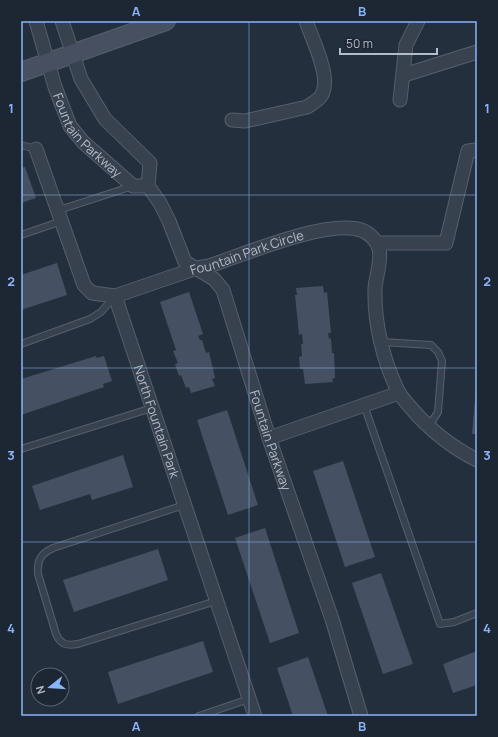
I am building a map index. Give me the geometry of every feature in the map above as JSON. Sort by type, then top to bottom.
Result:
[{"type":"main road","points":[[21,72],[74,54],[147,24],[166,21]]},
{"type":"street","name":"Fountain Parkway","points":[[36,21],[48,63],[70,126],[82,142],[133,186],[148,186]]},
{"type":"street","points":[[62,21],[74,54]]},
{"type":"street","points":[[232,120],[245,120],[307,107],[315,103],[323,94],[325,82],[324,73],[306,21]]},
{"type":"street","points":[[400,100],[404,75],[406,45],[418,21]]},
{"type":"street","points":[[404,75],[477,52]]},
{"type":"street","name":"Fountain Parkway","points":[[74,54],[81,79],[105,119],[150,162],[148,186],[160,203],[169,221],[185,262],[214,279],[223,290],[270,438],[332,619],[361,716]]},
{"type":"street","points":[[36,148],[61,215],[84,284],[92,293],[115,296]]},
{"type":"street","points":[[477,150],[468,151],[446,243],[377,243],[380,251],[376,296],[376,320],[385,359],[399,393],[428,428],[464,454],[477,460]]},
{"type":"street","name":"Fountain Park Circle","points":[[115,296],[314,231],[345,227],[362,230],[370,235],[377,243]]},
{"type":"street","name":"North Fountain Park","points":[[115,296],[255,716]]},
{"type":"street","points":[[270,438],[399,393]]},
{"type":"lane","points":[[21,145],[36,148]]},
{"type":"lane","points":[[21,234],[61,215],[133,186]]},
{"type":"lane","points":[[21,344],[90,319],[101,312],[115,296]]},
{"type":"lane","points":[[381,342],[431,345],[438,352],[442,361],[438,412],[428,428]]},
{"type":"lane","points":[[364,405],[440,624],[454,622],[477,613]]},
{"type":"lane","points":[[21,449],[152,408]]},
{"type":"lane","points":[[184,505],[53,548],[43,554],[37,565],[38,574],[56,634],[65,645],[78,644],[216,601]]},
{"type":"lane","points":[[199,716],[249,700]]},
{"type":"building","points":[[25,167],[36,198],[21,203],[21,168]]},
{"type":"building","points":[[57,263],[67,295],[21,310],[21,275]]},
{"type":"building","points":[[323,286],[324,293],[327,292],[331,333],[328,333],[329,339],[331,338],[332,353],[334,353],[335,378],[332,379],[333,382],[305,384],[303,369],[300,369],[299,357],[302,356],[301,344],[303,344],[302,334],[299,335],[295,295],[297,295],[296,288]]},
{"type":"building","points":[[189,292],[203,334],[198,336],[200,340],[202,340],[206,353],[209,352],[215,378],[212,379],[215,386],[191,393],[189,387],[186,388],[181,375],[179,376],[175,364],[178,363],[173,351],[176,350],[160,302]]},
{"type":"building","points":[[96,356],[97,358],[104,356],[112,381],[103,384],[104,387],[21,415],[21,379]]},
{"type":"building","points":[[476,388],[477,434],[472,434]]},
{"type":"building","points":[[227,410],[258,505],[228,515],[197,420]]},
{"type":"building","points":[[123,455],[133,487],[92,500],[90,494],[40,510],[32,486]]},
{"type":"building","points":[[343,461],[375,557],[345,567],[313,471]]},
{"type":"building","points":[[265,528],[299,633],[270,643],[235,538]]},
{"type":"building","points":[[158,549],[168,580],[74,612],[63,580]]},
{"type":"building","points":[[381,573],[413,664],[383,674],[352,583]]},
{"type":"building","points":[[203,641],[213,672],[118,704],[108,672]]},
{"type":"building","points":[[477,651],[477,685],[453,693],[443,664]]},
{"type":"building","points":[[308,657],[328,716],[293,716],[277,668]]}]
